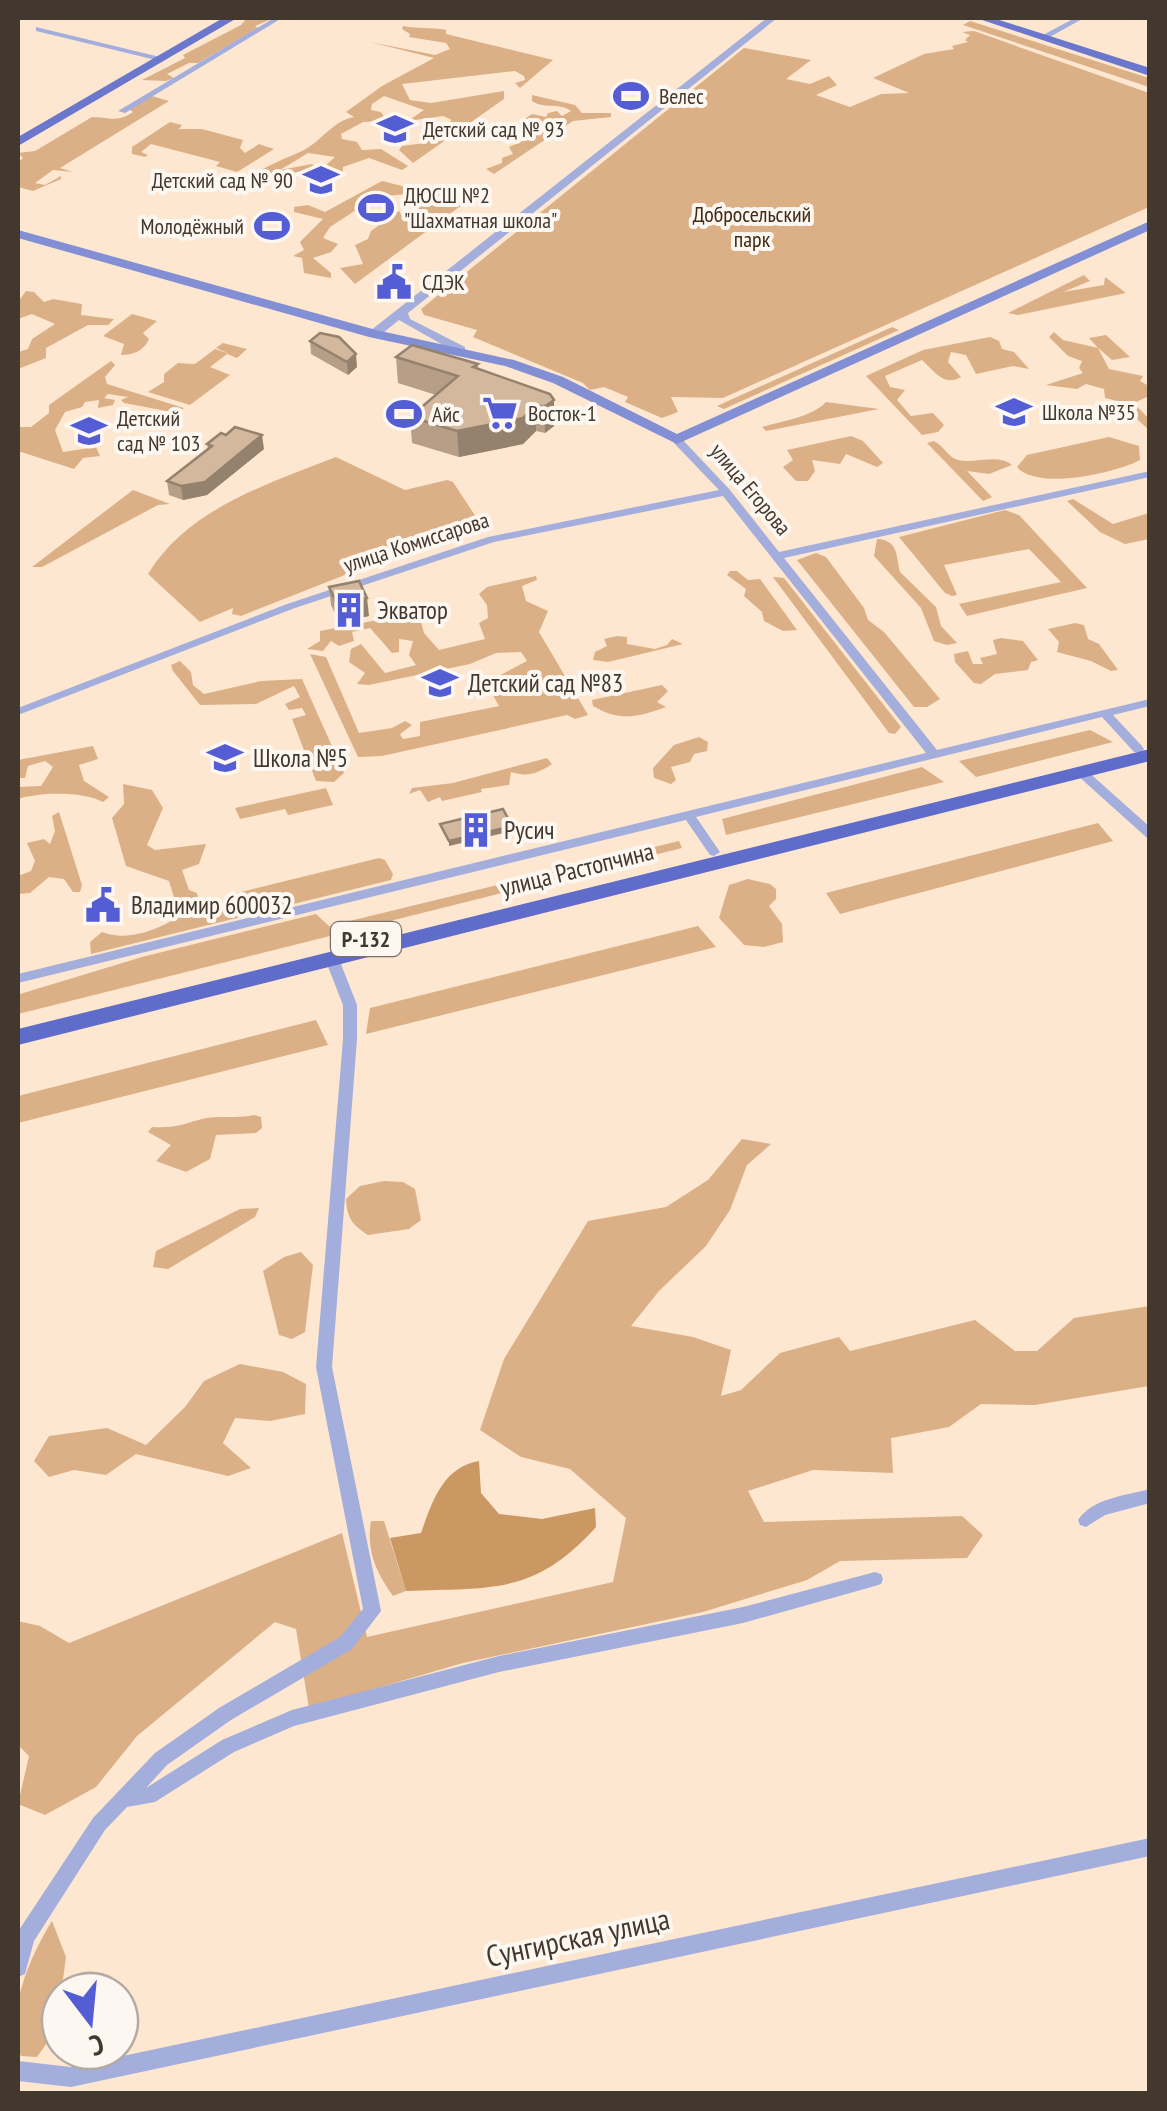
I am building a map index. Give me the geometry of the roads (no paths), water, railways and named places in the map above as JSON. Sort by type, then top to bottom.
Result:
[{"type":"highway","name":"улица Растопчина","points":[[18,1036],[1081,772],[1146,750]]},
{"type":"highway","name":"улица Растопчина","points":[[18,1026],[714,852],[1146,750]]},
{"type":"main road","points":[[18,142],[231,18]]},
{"type":"main road","points":[[982,18],[1150,72]]},
{"type":"main road","points":[[677,440],[1150,226]]},
{"type":"main road","name":"улица Егорова","points":[[18,234],[374,334],[461,350],[558,380],[677,440]]},
{"type":"street","points":[[122,111],[278,18]]},
{"type":"street","points":[[374,334],[772,18]]},
{"type":"street","points":[[1042,37],[1080,18]]},
{"type":"street","points":[[39,29],[160,59]]},
{"type":"street","name":"улица Егорова","points":[[402,312],[404,321],[461,350]]},
{"type":"street","name":"улица Егорова","points":[[677,440],[726,492],[933,754]]},
{"type":"street","points":[[777,556],[1150,474]]},
{"type":"street","name":"улица Комиссарова","points":[[18,712],[291,606],[492,539],[726,492]]},
{"type":"street","name":"улица Растопчина","points":[[18,979],[1150,702]]},
{"type":"street","points":[[1105,714],[1146,750]]},
{"type":"street","points":[[1081,772],[1150,834]]},
{"type":"street","points":[[688,814],[714,852]]},
{"type":"street","points":[[18,1967],[26,1937],[99,1824],[161,1759],[209,1725],[346,1644],[372,1611],[324,1368],[350,1038],[350,1005],[332,960]]},
{"type":"street","points":[[1086,1520],[1100,1509],[1150,1496]]},
{"type":"street","points":[[123,1799],[149,1796],[228,1746],[292,1718],[499,1664],[744,1615],[875,1579]]},
{"type":"street","name":"Сунгирская улица","points":[[18,2071],[71,2077],[1150,1847]]},
{"type":"place","name":"Велес","points":[[631,96]]},
{"type":"place","name":"Детский сад № 93","points":[[395,129]]},
{"type":"place","name":"Детский сад № 90","points":[[321,180]]},
{"type":"place","name":"ДЮСШ №2 \"Шахматная школа\"","points":[[376,208]]},
{"type":"place","name":"Молодёжный","points":[[272,226]]},
{"type":"place","name":"СДЭК","points":[[394,282]]},
{"type":"place","name":"Школа №35","points":[[1014,412]]},
{"type":"place","name":"Восток-1","points":[[500,413]]},
{"type":"place","name":"Айс","points":[[404,414]]},
{"type":"place","name":"Детский сад № 103","points":[[89,431]]},
{"type":"place","name":"Экватор","points":[[349,610]]},
{"type":"place","name":"Детский сад №83","points":[[440,683]]},
{"type":"place","name":"Школа №5","points":[[225,758]]},
{"type":"place","name":"Русич","points":[[476,830]]},
{"type":"place","name":"Владимир 600032","points":[[103,905]]},
{"type":"park label","name":"Добросельский парк","points":[[752,226]]}]
